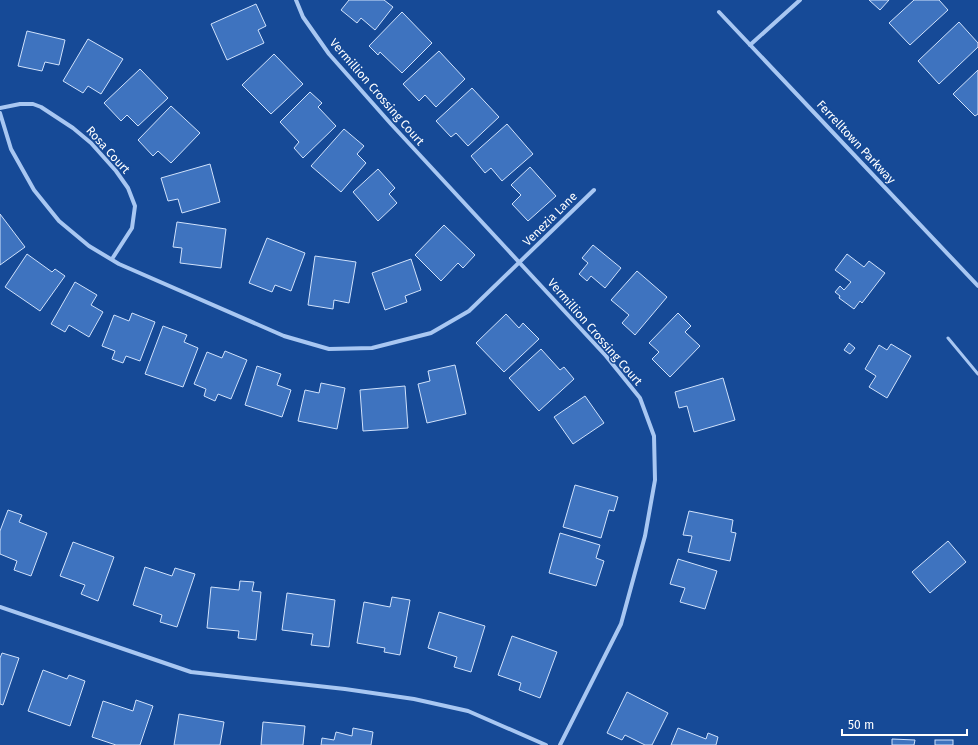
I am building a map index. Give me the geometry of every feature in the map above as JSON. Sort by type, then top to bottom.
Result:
[{"type":"street","name":"Vermillion Crossing Court","points":[[296,0],[303,17],[329,54],[390,124],[606,356],[640,398],[654,436],[655,480],[645,536],[621,624],[560,745]]},
{"type":"street","points":[[750,45],[800,0]]},
{"type":"street","name":"Ferrelltown Parkway","points":[[719,12],[978,286]]},
{"type":"street","name":"Rosa Court","points":[[0,108],[20,104],[33,104],[41,107],[74,128],[91,143],[116,171],[128,188],[135,206],[132,228],[112,260]]},
{"type":"street","name":"Venezia Lane","points":[[0,113],[11,149],[34,190],[59,221],[89,246],[112,260],[284,336],[329,349],[372,348],[431,333],[469,311],[594,190]]},
{"type":"street","points":[[0,607],[192,672],[345,689],[414,699],[468,711],[546,745]]},
{"type":"lane","points":[[948,338],[978,374]]},
{"type":"building","points":[[349,0],[384,0],[393,7],[375,30],[361,18],[357,23],[341,10]]},
{"type":"building","points":[[869,0],[889,0],[880,10]]},
{"type":"building","points":[[914,0],[939,0],[948,10],[910,45],[889,23]]},
{"type":"building","points":[[256,4],[266,26],[258,30],[264,43],[227,60],[211,24]]},
{"type":"building","points":[[402,12],[432,43],[402,73],[380,52],[378,55],[369,46]]},
{"type":"building","points":[[959,22],[978,43],[978,47],[939,84],[918,61]]},
{"type":"building","points":[[27,31],[65,40],[59,65],[45,62],[42,71],[18,66]]},
{"type":"building","points":[[88,39],[123,59],[101,94],[88,86],[83,93],[63,81]]},
{"type":"building","points":[[439,51],[465,79],[436,107],[425,95],[419,101],[403,84]]},
{"type":"building","points":[[274,54],[303,84],[271,114],[242,85]]},
{"type":"building","points":[[140,69],[168,98],[138,126],[127,115],[121,121],[104,103]]},
{"type":"building","points":[[978,70],[978,114],[975,116],[953,94]]},
{"type":"building","points":[[472,88],[499,117],[468,146],[456,133],[451,137],[436,121]]},
{"type":"building","points":[[310,92],[322,103],[318,107],[336,126],[303,158],[294,148],[299,142],[280,122]]},
{"type":"building","points":[[171,106],[200,133],[171,163],[158,151],[153,156],[138,140]]},
{"type":"building","points":[[507,124],[533,154],[502,181],[491,168],[485,173],[471,156]]},
{"type":"building","points":[[344,129],[364,146],[357,154],[366,163],[341,192],[311,166]]},
{"type":"building","points":[[210,164],[220,202],[182,213],[178,199],[168,201],[161,178]]},
{"type":"building","points":[[530,167],[556,196],[528,221],[512,204],[521,195],[511,185]]},
{"type":"building","points":[[378,169],[395,188],[389,194],[397,203],[378,221],[353,192]]},
{"type":"building","points":[[0,214],[25,247],[0,265]]},
{"type":"building","points":[[177,222],[226,229],[221,268],[180,263],[182,248],[173,247]]},
{"type":"building","points":[[444,225],[475,255],[463,268],[458,263],[441,281],[415,255]]},
{"type":"building","points":[[267,238],[305,253],[291,291],[275,285],[272,292],[249,283]]},
{"type":"building","points":[[593,245],[621,268],[605,288],[591,276],[587,281],[579,274],[588,263],[582,258]]},
{"type":"building","points":[[27,254],[52,272],[55,269],[65,276],[40,311],[5,287]]},
{"type":"building","points":[[847,254],[864,267],[869,261],[885,273],[862,303],[860,301],[854,309],[839,298],[840,296],[835,292],[840,286],[844,290],[851,282],[835,270]]},
{"type":"building","points":[[315,256],[356,262],[349,303],[334,300],[333,309],[308,305]]},
{"type":"building","points":[[411,259],[421,290],[405,296],[407,302],[385,310],[372,273]]},
{"type":"building","points":[[637,271],[667,297],[635,335],[622,323],[629,315],[611,300]]},
{"type":"building","points":[[75,282],[97,295],[91,305],[103,312],[89,337],[69,325],[65,332],[51,324]]},
{"type":"building","points":[[132,313],[155,322],[140,361],[126,356],[123,363],[112,359],[115,351],[102,346],[114,315],[129,321]]},
{"type":"building","points":[[678,313],[691,326],[685,332],[700,346],[670,377],[652,359],[659,352],[649,343]]},
{"type":"building","points":[[506,314],[519,328],[523,323],[539,339],[504,372],[476,343]]},
{"type":"building","points":[[163,326],[187,335],[184,342],[198,348],[183,387],[145,374]]},
{"type":"building","points":[[849,343],[855,348],[850,354],[844,350]]},
{"type":"building","points":[[891,344],[911,356],[887,398],[869,387],[876,376],[865,369],[879,345],[887,350]]},
{"type":"building","points":[[541,349],[560,370],[564,367],[574,379],[539,411],[509,378]]},
{"type":"building","points":[[225,351],[247,360],[231,399],[218,394],[215,401],[204,396],[206,389],[194,384],[207,352],[222,358]]},
{"type":"building","points":[[455,365],[466,414],[427,423],[418,384],[430,381],[428,371]]},
{"type":"building","points":[[257,366],[281,374],[277,385],[291,390],[282,417],[245,405]]},
{"type":"building","points":[[723,378],[735,420],[694,432],[687,406],[679,408],[675,392]]},
{"type":"building","points":[[321,383],[345,388],[337,429],[298,421],[305,390],[319,393]]},
{"type":"building","points":[[405,386],[408,428],[363,431],[360,390]]},
{"type":"building","points":[[585,396],[604,423],[573,444],[554,417]]},
{"type":"building","points":[[575,485],[618,497],[614,511],[609,510],[601,538],[563,527]]},
{"type":"building","points":[[8,510],[22,515],[19,522],[47,533],[31,576],[14,570],[17,561],[0,554],[0,531]]},
{"type":"building","points":[[689,511],[733,520],[731,532],[736,533],[730,561],[688,552],[692,536],[683,535]]},
{"type":"building","points":[[560,533],[600,545],[596,558],[604,561],[596,586],[549,573]]},
{"type":"building","points":[[948,541],[966,562],[930,593],[912,572]]},
{"type":"building","points":[[73,542],[114,557],[98,601],[81,594],[85,585],[60,576]]},
{"type":"building","points":[[678,559],[717,571],[705,609],[680,602],[685,588],[670,584]]},
{"type":"building","points":[[145,567],[172,576],[175,568],[195,574],[177,627],[160,622],[162,615],[133,605]]},
{"type":"building","points":[[240,581],[254,582],[252,591],[261,592],[256,640],[238,638],[239,631],[207,628],[211,587],[239,590]]},
{"type":"building","points":[[287,593],[335,600],[329,647],[311,645],[313,634],[282,630]]},
{"type":"building","points":[[392,597],[410,600],[400,655],[384,652],[385,648],[357,643],[364,602],[390,607]]},
{"type":"building","points":[[439,612],[485,626],[471,672],[454,667],[457,657],[428,648]]},
{"type":"building","points":[[512,636],[557,652],[540,698],[519,690],[521,683],[498,675]]},
{"type":"building","points":[[2,653],[19,658],[3,705],[0,704],[0,658]]},
{"type":"building","points":[[43,670],[67,679],[69,675],[85,681],[70,726],[28,711]]},
{"type":"building","points":[[627,692],[668,713],[652,745],[645,745],[625,735],[622,740],[607,733]]},
{"type":"building","points":[[136,700],[153,706],[140,745],[116,745],[92,737],[103,701],[133,711]]},
{"type":"building","points":[[179,714],[224,722],[220,745],[174,745]]},
{"type":"building","points":[[263,722],[305,726],[303,745],[261,745]]},
{"type":"building","points":[[353,728],[373,732],[371,745],[321,745],[322,738],[334,740],[336,732],[352,736]]},
{"type":"building","points":[[678,728],[706,739],[708,733],[718,737],[716,745],[671,745]]},
{"type":"building","points":[[892,739],[915,740],[914,745],[892,745]]},
{"type":"building","points":[[935,740],[953,740],[953,745],[935,745]]}]
